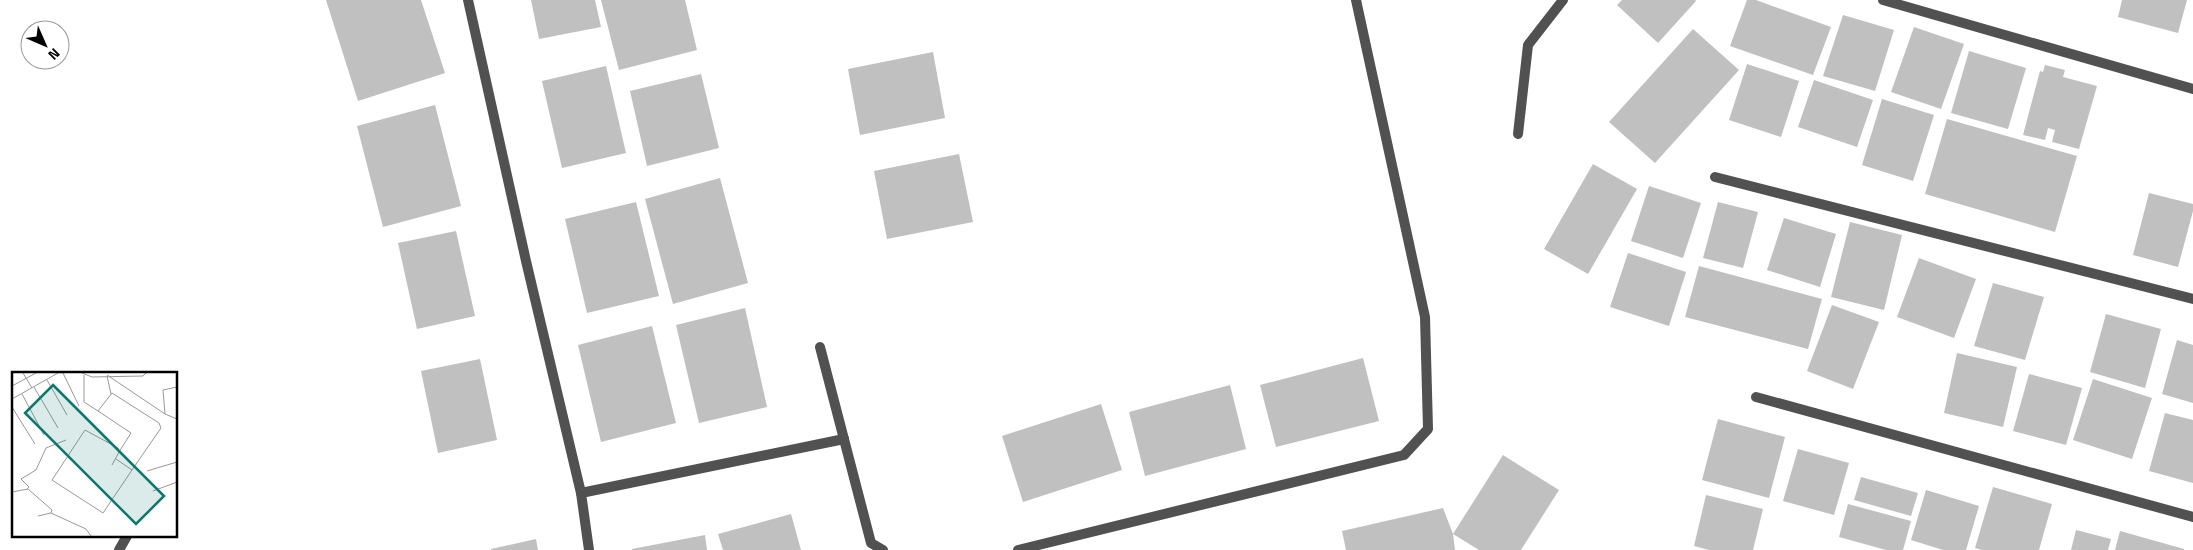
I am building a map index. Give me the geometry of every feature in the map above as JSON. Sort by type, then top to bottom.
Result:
[{"type":"street","points":[[468,0],[581,493],[588,550]]},
{"type":"street","points":[[1018,550],[1404,455],[1428,429],[1425,318],[1356,0]]},
{"type":"street","points":[[1518,134],[1528,45],[1563,0]]},
{"type":"street","points":[[1883,0],[2193,89]]},
{"type":"street","points":[[1715,176],[2193,299]]},
{"type":"street","points":[[820,347],[872,547],[883,550]]},
{"type":"street","points":[[1756,397],[2193,517]]},
{"type":"street","points":[[581,493],[844,438]]},
{"type":"street","points":[[119,550],[126,538]]},
{"type":"building","points":[[326,0],[421,0],[445,73],[358,101]]},
{"type":"building","points":[[531,0],[595,0],[601,27],[539,39]]},
{"type":"building","points":[[601,0],[685,0],[697,50],[619,70]]},
{"type":"building","points":[[1622,0],[1696,1],[1658,43],[1617,5]]},
{"type":"building","points":[[1747,0],[1756,0],[1831,27],[1813,75],[1730,46]]},
{"type":"building","points":[[2122,0],[2187,0],[2178,33],[2118,17]]},
{"type":"building","points":[[1843,15],[1894,30],[1875,91],[1823,76]]},
{"type":"building","points":[[1914,27],[1964,44],[1941,109],[1891,92]]},
{"type":"building","points":[[1693,29],[1739,70],[1655,163],[1609,122]]},
{"type":"building","points":[[1969,51],[2026,68],[2008,129],[1951,113]]},
{"type":"building","points":[[933,52],[945,118],[860,135],[848,69]]},
{"type":"building","points":[[1747,64],[1799,81],[1781,137],[1729,120]]},
{"type":"building","points":[[2045,65],[2065,70],[2063,77],[2097,86],[2079,149],[2052,142],[2055,130],[2048,128],[2045,140],[2023,135],[2040,71],[2043,72]]},
{"type":"building","points":[[606,66],[626,153],[562,168],[542,81]]},
{"type":"building","points":[[701,74],[719,148],[647,166],[630,91]]},
{"type":"building","points":[[1814,80],[1873,100],[1857,147],[1798,127]]},
{"type":"building","points":[[1882,99],[1934,115],[1913,181],[1862,165]]},
{"type":"building","points":[[435,105],[461,206],[383,227],[357,126]]},
{"type":"building","points":[[1947,119],[2077,156],[2055,232],[1925,194]]},
{"type":"building","points":[[959,154],[973,222],[887,239],[874,171]]},
{"type":"building","points":[[1593,164],[1637,189],[1588,274],[1544,249]]},
{"type":"building","points":[[720,178],[748,283],[673,304],[645,199]]},
{"type":"building","points":[[1649,186],[1701,203],[1683,258],[1631,241]]},
{"type":"building","points":[[2149,193],[2193,204],[2193,211],[2178,267],[2133,255]]},
{"type":"building","points":[[636,202],[659,296],[587,313],[565,219]]},
{"type":"building","points":[[1718,202],[1758,212],[1743,268],[1703,258]]},
{"type":"building","points":[[1784,218],[1836,234],[1820,287],[1767,270]]},
{"type":"building","points":[[1850,222],[1902,235],[1884,310],[1831,297]]},
{"type":"building","points":[[456,231],[475,316],[417,329],[398,243]]},
{"type":"building","points":[[1628,253],[1686,272],[1669,326],[1610,307]]},
{"type":"building","points":[[1919,258],[1976,279],[1954,338],[1897,317]]},
{"type":"building","points":[[1699,266],[1822,299],[1808,349],[1685,317]]},
{"type":"building","points":[[1993,283],[2044,297],[2025,360],[1974,346]]},
{"type":"building","points":[[1832,305],[1879,322],[1853,389],[1807,371]]},
{"type":"building","points":[[745,308],[767,407],[699,423],[676,325]]},
{"type":"building","points":[[2106,314],[2161,329],[2145,388],[2090,372]]},
{"type":"building","points":[[652,326],[676,423],[601,442],[578,345]]},
{"type":"building","points":[[2177,340],[2193,345],[2193,403],[2162,394]]},
{"type":"building","points":[[1957,353],[2017,367],[2003,427],[1944,413]]},
{"type":"building","points":[[1363,358],[1379,421],[1276,447],[1260,385]]},
{"type":"building","points":[[480,359],[497,440],[438,453],[421,371]]},
{"type":"building","points":[[2029,374],[2082,388],[2066,445],[2013,431]]},
{"type":"building","points":[[2093,379],[2152,398],[2132,459],[2073,440]]},
{"type":"building","points":[[1230,385],[1246,449],[1145,476],[1129,412]]},
{"type":"building","points":[[1101,404],[1122,470],[1023,502],[1002,436]]},
{"type":"building","points":[[2165,413],[2193,420],[2193,483],[2149,471]]},
{"type":"building","points":[[1718,419],[1785,437],[1769,498],[1702,480]]},
{"type":"building","points":[[1798,449],[1849,463],[1834,515],[1783,501]]},
{"type":"building","points":[[1503,455],[1559,490],[1521,550],[1479,550],[1453,534]]},
{"type":"building","points":[[1861,477],[1918,493],[1911,516],[1854,500]]},
{"type":"building","points":[[1993,487],[2052,504],[2039,550],[1982,550],[1975,548]]},
{"type":"building","points":[[1926,490],[1979,506],[1966,550],[1943,550],[1911,540]]},
{"type":"building","points":[[1706,495],[1763,509],[1753,550],[1709,550],[1694,546]]},
{"type":"building","points":[[1848,504],[1911,521],[1903,550],[1886,550],[1839,537]]},
{"type":"building","points":[[1443,508],[1453,534],[1455,550],[1346,550],[1342,531]]},
{"type":"building","points":[[791,514],[801,550],[723,550],[718,534]]},
{"type":"building","points":[[2076,530],[2111,539],[2108,550],[2071,550]]},
{"type":"building","points":[[2120,531],[2184,549],[2184,550],[2115,550]]},
{"type":"building","points":[[705,535],[707,550],[632,550],[632,549]]},
{"type":"building","points":[[536,539],[538,550],[491,550],[491,549]]}]
